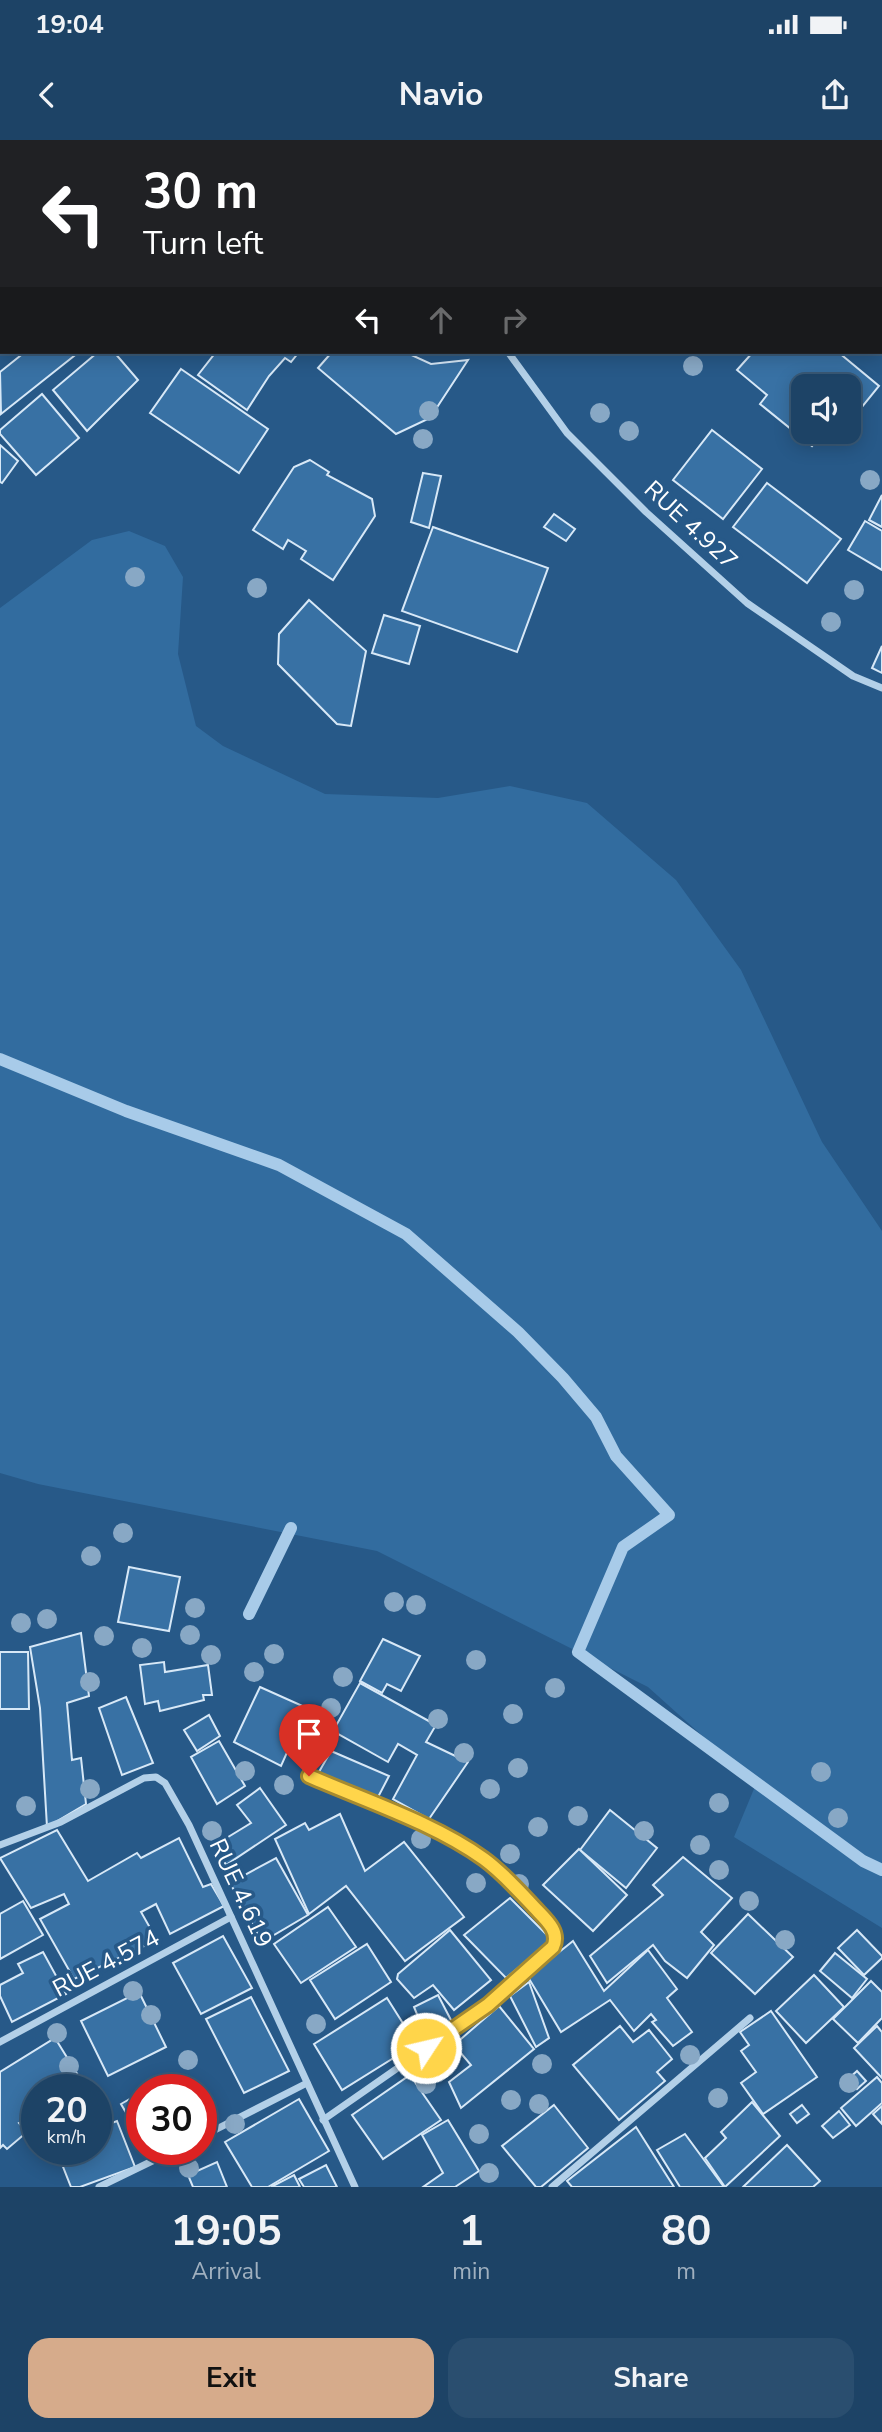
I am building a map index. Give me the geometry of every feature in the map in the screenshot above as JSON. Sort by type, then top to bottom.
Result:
[{"type":"street","name":"RUE 4.927","points":[[509,354],[567,433],[646,512],[736,594],[853,676],[882,688]]},
{"type":"street","points":[[309,1776],[440,1833],[485,1859],[550,1924],[556,1941],[553,1947],[488,2005],[323,2120]]},
{"type":"street","name":"RUE 4.619","points":[[0,1845],[53,1825],[144,1778],[156,1777],[165,1783],[188,1825],[355,2187]]},
{"type":"street","name":"RUE 4.574","points":[[0,2042],[231,1917]]},
{"type":"street","points":[[552,2187],[750,2018]]},
{"type":"street","points":[[217,2129],[307,2083]]},
{"type":"street","points":[[99,2187],[144,2165]]},
{"type":"shaded area","points":[[129,531],[165,546],[183,577],[178,654],[196,726],[223,746],[325,794],[438,798],[510,786],[587,803],[676,880],[741,970],[822,1142],[882,1231],[882,1928],[734,1837],[756,1784],[648,1687],[377,1551],[38,1484],[0,1473],[0,608],[92,540]]},
{"type":"building","points":[[22,354],[76,354],[1,414],[0,372]]},
{"type":"building","points":[[96,354],[116,354],[138,380],[87,431],[53,390]]},
{"type":"building","points":[[214,354],[297,354],[291,362],[285,358],[269,376],[247,410],[198,375]]},
{"type":"building","points":[[330,354],[409,354],[431,364],[468,360],[430,418],[396,434],[318,368]]},
{"type":"building","points":[[751,354],[840,354],[879,386],[861,408],[861,374],[791,374],[791,429],[760,404],[767,395],[737,370]]},
{"type":"building","points":[[181,369],[268,429],[239,473],[150,413]]},
{"type":"building","points":[[42,394],[79,438],[36,475],[0,434],[0,430]]},
{"type":"building","points":[[712,430],[762,469],[723,519],[673,480]]},
{"type":"building","points":[[0,445],[18,461],[2,483],[0,482]]},
{"type":"building","points":[[310,460],[329,472],[327,475],[372,499],[375,516],[333,580],[301,559],[306,551],[288,540],[283,549],[253,530],[294,467]]},
{"type":"building","points":[[423,473],[441,476],[429,528],[411,522]]},
{"type":"building","points":[[767,483],[841,539],[807,583],[733,527]]},
{"type":"building","points":[[882,495],[882,527],[869,520]]},
{"type":"building","points":[[554,514],[575,529],[566,541],[544,527]]},
{"type":"building","points":[[865,521],[882,531],[882,570],[848,550]]},
{"type":"building","points":[[433,527],[548,568],[517,652],[402,611]]},
{"type":"building","points":[[309,600],[366,651],[351,726],[337,724],[278,664],[279,634]]},
{"type":"building","points":[[384,615],[420,626],[409,664],[372,653]]},
{"type":"building","points":[[882,646],[882,673],[872,668]]},
{"type":"building","points":[[129,1567],[180,1577],[169,1631],[118,1622]]},
{"type":"building","points":[[81,1633],[89,1696],[67,1703],[72,1760],[81,1758],[86,1804],[47,1827],[40,1708],[30,1647]]},
{"type":"building","points":[[383,1639],[420,1656],[401,1691],[387,1684],[382,1693],[360,1681]]},
{"type":"building","points":[[0,1652],[28,1652],[29,1709],[0,1709]]},
{"type":"building","points":[[164,1662],[165,1672],[208,1665],[212,1695],[203,1695],[204,1700],[160,1711],[158,1701],[145,1704],[140,1665]]},
{"type":"building","points":[[360,1683],[436,1725],[426,1742],[468,1762],[429,1819],[393,1799],[417,1755],[398,1744],[388,1762],[333,1731]]},
{"type":"building","points":[[260,1687],[307,1708],[281,1766],[234,1742]]},
{"type":"building","points":[[126,1697],[153,1763],[122,1775],[99,1708]]},
{"type":"building","points":[[209,1715],[220,1736],[197,1751],[184,1730]]},
{"type":"building","points":[[219,1741],[245,1786],[217,1804],[191,1757]]},
{"type":"building","points":[[331,1751],[389,1776],[376,1801],[316,1777]]},
{"type":"building","points":[[260,1788],[286,1825],[226,1865],[215,1845],[251,1823],[237,1805]]},
{"type":"building","points":[[610,1810],[657,1848],[626,1888],[580,1850]]},
{"type":"building","points":[[340,1814],[365,1871],[404,1842],[464,1917],[405,1961],[346,1886],[309,1914],[275,1839],[305,1823],[309,1830]]},
{"type":"building","points":[[57,1830],[88,1881],[137,1853],[141,1858],[179,1838],[203,1887],[211,1884],[224,1906],[170,1934],[156,1904],[141,1912],[157,1940],[74,1979],[40,1919],[69,1904],[64,1894],[31,1908],[0,1858]]},
{"type":"building","points":[[579,1849],[627,1895],[593,1931],[543,1885]]},
{"type":"building","points":[[683,1857],[732,1898],[701,1932],[714,1945],[687,1978],[665,1961],[653,1945],[607,1983],[590,1956],[663,1895],[653,1885]]},
{"type":"building","points":[[276,1858],[308,1915],[262,1942],[230,1883]]},
{"type":"building","points":[[510,1898],[552,1940],[506,1978],[464,1935]]},
{"type":"building","points":[[23,1901],[43,1935],[0,1959],[0,1914]]},
{"type":"building","points":[[328,1907],[356,1947],[301,1983],[274,1944]]},
{"type":"building","points":[[748,1914],[793,1957],[755,1994],[711,1953]]},
{"type":"building","points":[[450,1930],[491,1980],[454,2010],[433,1985],[414,1998],[397,1979],[398,1974]]},
{"type":"building","points":[[857,1930],[882,1956],[864,1975],[838,1948]]},
{"type":"building","points":[[223,1936],[252,1988],[201,2014],[173,1963]]},
{"type":"building","points":[[573,1941],[604,1991],[648,1950],[677,1989],[667,1998],[692,2032],[673,2046],[652,2022],[656,2020],[651,2014],[634,2031],[610,2000],[561,2032],[528,1977]]},
{"type":"building","points":[[367,1944],[391,1982],[335,2019],[310,1980]]},
{"type":"building","points":[[43,1952],[66,1994],[12,2022],[0,1996],[0,1985],[23,1973],[18,1964]]},
{"type":"building","points":[[835,1953],[867,1979],[852,1998],[820,1971]]},
{"type":"building","points":[[814,1975],[844,2007],[806,2043],[776,2011]]},
{"type":"building","points":[[871,1981],[882,1992],[882,2018],[858,2043],[833,2019]]},
{"type":"building","points":[[529,1982],[549,2038],[536,2047],[510,1996]]},
{"type":"building","points":[[139,1992],[166,2047],[107,2074],[81,2021]]},
{"type":"building","points":[[438,1995],[453,2024],[428,2041],[414,2007]]},
{"type":"building","points":[[251,1997],[289,2071],[244,2093],[206,2019]]},
{"type":"building","points":[[387,1998],[416,2044],[342,2090],[314,2044]]},
{"type":"building","points":[[499,2006],[534,2049],[461,2108],[449,2082],[471,2065],[454,2045]]},
{"type":"building","points":[[771,2011],[817,2077],[763,2114],[741,2083],[756,2072],[741,2051],[749,2045],[740,2032]]},
{"type":"building","points":[[620,2026],[633,2042],[649,2030],[672,2059],[657,2072],[665,2081],[619,2120],[573,2065]]},
{"type":"building","points":[[877,2026],[882,2032],[882,2078],[854,2048]]},
{"type":"building","points":[[55,2038],[77,2074],[21,2074],[21,2137],[7,2149],[3,2145],[0,2148],[0,2072]]},
{"type":"building","points":[[857,2071],[866,2081],[857,2089],[848,2079]]},
{"type":"building","points":[[410,2075],[441,2120],[383,2159],[352,2115]]},
{"type":"building","points":[[877,2077],[882,2083],[882,2103],[856,2126],[841,2108]]},
{"type":"building","points":[[299,2099],[329,2151],[268,2187],[252,2187],[225,2142]]},
{"type":"building","points":[[752,2102],[780,2136],[725,2187],[705,2158],[726,2138],[721,2132]]},
{"type":"building","points":[[554,2105],[588,2148],[541,2187],[536,2187],[502,2146]]},
{"type":"building","points":[[802,2105],[809,2114],[797,2123],[790,2114]]},
{"type":"building","points":[[882,2106],[882,2124],[873,2114]]},
{"type":"building","points":[[839,2111],[850,2125],[833,2138],[822,2126]]},
{"type":"building","points":[[448,2120],[479,2171],[455,2187],[423,2187],[443,2173],[422,2135]]},
{"type":"building","points":[[117,2121],[126,2144],[126,2165],[135,2167],[80,2187],[71,2187],[62,2165],[112,2165],[112,2123]]},
{"type":"building","points":[[636,2127],[674,2187],[572,2187],[567,2181]]},
{"type":"building","points":[[685,2134],[724,2187],[680,2187],[657,2150]]},
{"type":"building","points":[[787,2145],[820,2181],[813,2187],[743,2187]]},
{"type":"building","points":[[217,2162],[227,2187],[193,2187],[188,2175],[210,2165],[217,2165]]},
{"type":"building","points":[[326,2165],[337,2187],[304,2187],[299,2179]]},
{"type":"building","points":[[294,2175],[300,2187],[271,2187]]},
{"type":"waterway","points":[[0,1059],[126,1111],[279,1165],[406,1234],[518,1332],[596,1417],[616,1456],[669,1515],[623,1547],[578,1652],[863,1861],[882,1870]]},
{"type":"waterway","points":[[249,1614],[291,1528]]},
{"type":"route","points":[[309,1776],[440,1833],[485,1859],[550,1924],[555,1935],[553,1947],[488,2005],[426,2048]]}]
